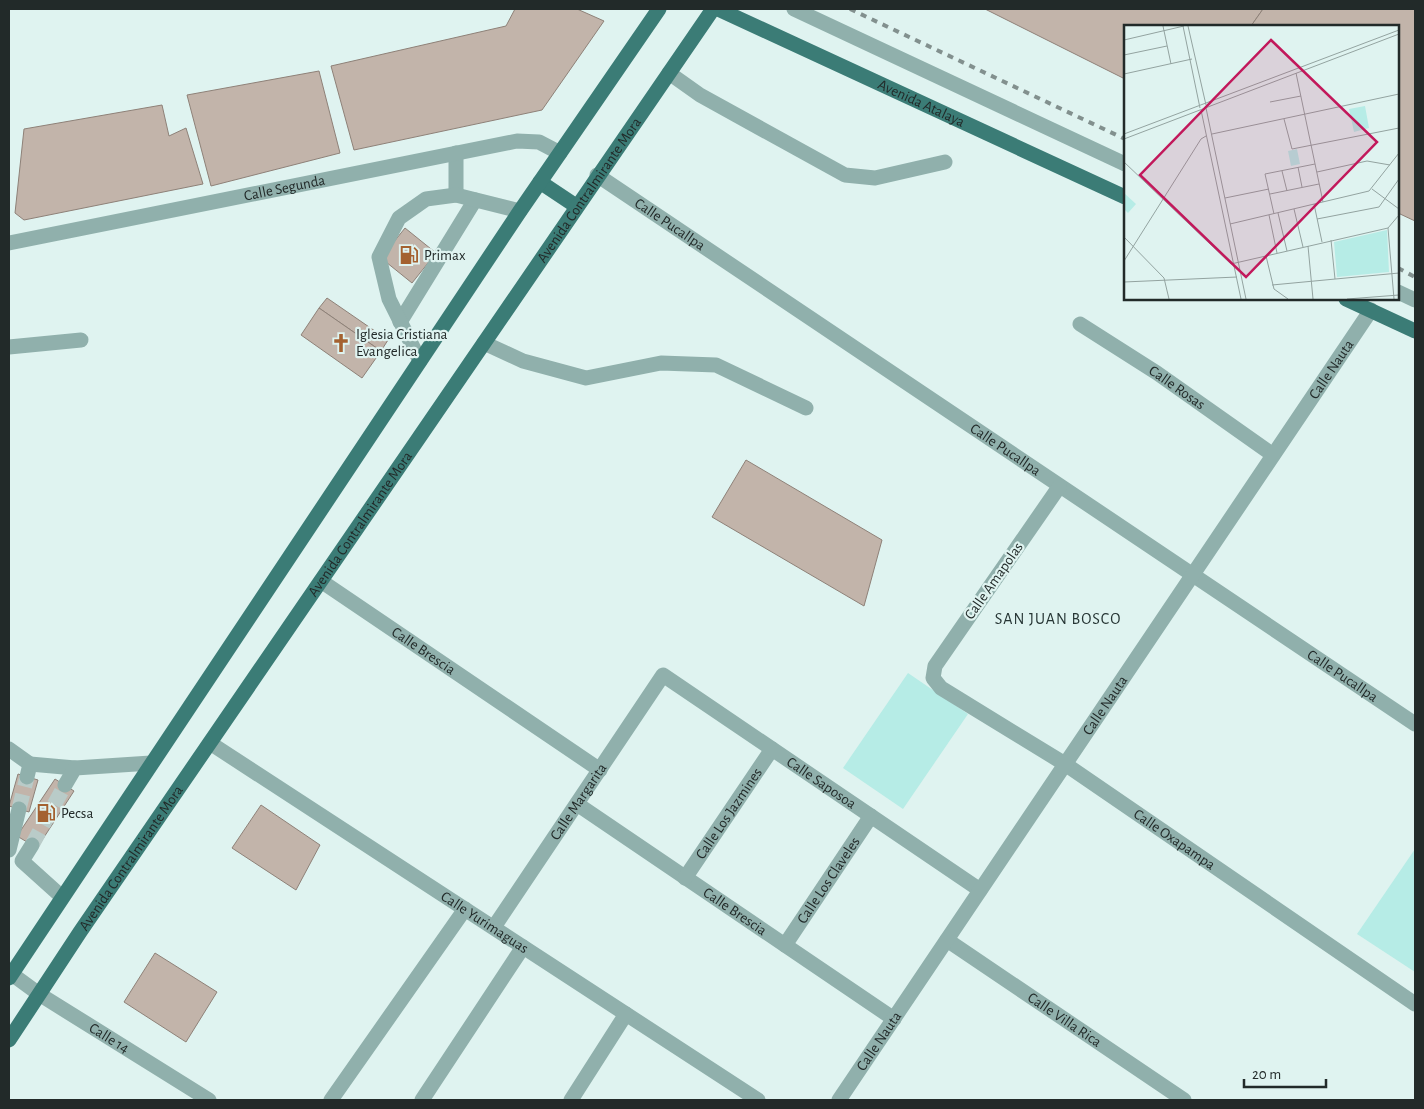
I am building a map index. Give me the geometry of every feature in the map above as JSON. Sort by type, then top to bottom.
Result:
[{"type":"main road","points":[[10,974],[520,211],[659,9]]},
{"type":"main road","name":"Avenida Contralmirante Mora","points":[[9,1040],[597,175],[713,9]]},
{"type":"main road","name":"Avenida Atalaya","points":[[718,9],[1124,197]]},
{"type":"main road","points":[[540,182],[576,206]]},
{"type":"main road","points":[[1348,300],[1415,331]]},
{"type":"street","name":"Avenida Atalaya","points":[[794,9],[1124,164]]},
{"type":"street","points":[[669,73],[700,94],[845,175],[876,178],[945,162]]},
{"type":"street","name":"Calle Segunda","points":[[9,243],[517,141],[539,142],[560,153]]},
{"type":"street","points":[[456,153],[456,195]]},
{"type":"street","name":"Calle Pucallpa","points":[[597,175],[1059,487],[1415,724]]},
{"type":"street","points":[[420,361],[389,299],[379,257],[399,218],[426,199],[456,195],[520,211]]},
{"type":"street","points":[[400,322],[476,200]]},
{"type":"street","points":[[1399,292],[1415,300]]},
{"type":"street","name":"Calle Nauta","points":[[839,1100],[1370,310]]},
{"type":"street","name":"Calle Rosas","points":[[1080,324],[1157,373],[1273,455]]},
{"type":"street","points":[[9,347],[82,340]]},
{"type":"street","points":[[484,343],[523,361],[586,378],[661,363],[716,365],[806,408]]},
{"type":"street","name":"Calle Amapolas","points":[[933,678],[935,666],[1059,487]]},
{"type":"street","name":"Calle Brescia","points":[[321,581],[600,770]]},
{"type":"street","name":"Calle Margarita","points":[[494,927],[663,676]]},
{"type":"street","name":"Calle Saposoa","points":[[663,676],[980,890]]},
{"type":"street","name":"Calle Oxapampa","points":[[933,678],[940,688],[1065,764],[1415,1004]]},
{"type":"street","name":"Calle Yurimaguas","points":[[210,743],[755,1099]]},
{"type":"street","points":[[9,749],[29,771],[151,763]]},
{"type":"street","name":"Calle Los Jazmines","points":[[685,878],[772,749]]},
{"type":"street","points":[[65,785],[75,768]]},
{"type":"street","name":"Calle Brescia","points":[[577,804],[894,1019]]},
{"type":"street","points":[[19,810],[9,850],[62,898]]},
{"type":"street","name":"Calle Los Claveles","points":[[784,945],[871,816]]},
{"type":"street","points":[[22,861],[32,845]]},
{"type":"street","points":[[332,1100],[464,909]]},
{"type":"street","name":"Calle Villa Rica","points":[[947,940],[1184,1100]]},
{"type":"street","points":[[422,1100],[522,947]]},
{"type":"street","name":"Calle 14","points":[[10,974],[209,1100]]},
{"type":"street","points":[[571,1100],[626,1014]]},
{"type":"shaded area","points":[[908,673],[968,714],[903,809],[843,768]]},
{"type":"shaded area","points":[[1415,849],[1415,972],[1357,934]]},
{"type":"building","points":[[515,9],[577,9],[604,21],[542,110],[354,150],[331,66],[506,26]]},
{"type":"building","points":[[985,9],[1263,9],[1252,25],[1124,25],[1124,78]]},
{"type":"building","points":[[1263,9],[1415,9],[1415,221],[1399,213],[1399,25],[1252,25]]},
{"type":"building","points":[[319,71],[340,153],[211,186],[187,95]]},
{"type":"building","points":[[162,105],[169,136],[186,128],[203,184],[24,220],[15,213],[24,129]]},
{"type":"building","name":"Primax","points":[[405,228],[436,253],[412,283],[381,258]]},
{"type":"building","points":[[327,298],[388,340],[381,351],[319,308]]},
{"type":"building","name":"Iglesia Cristiana Evangelica","points":[[319,308],[381,351],[362,378],[301,335]]},
{"type":"building","points":[[746,460],[882,540],[864,606],[712,517]]},
{"type":"building","points":[[18,774],[38,780],[29,812],[9,806]]},
{"type":"building","name":"Pecsa","points":[[55,779],[74,791],[37,848],[17,836]]},
{"type":"building","points":[[261,805],[320,845],[296,890],[232,848]]},
{"type":"building","points":[[155,953],[217,992],[186,1042],[124,1002]]},
{"type":"tunnel","points":[[19,809],[27,777]]},
{"type":"tunnel","points":[[32,845],[65,785]]},
{"type":"railway","points":[[850,9],[1124,139]]},
{"type":"railway","points":[[1399,269],[1415,277]]},
{"type":"place","name":"Primax","points":[[409,255]]},
{"type":"place","name":"Iglesia Cristiana Evangelica","points":[[341,343]]},
{"type":"place","name":"Pecsa","points":[[46,813]]},
{"type":"district","name":"SAN JUAN BOSCO","points":[[1058,619]]}]
